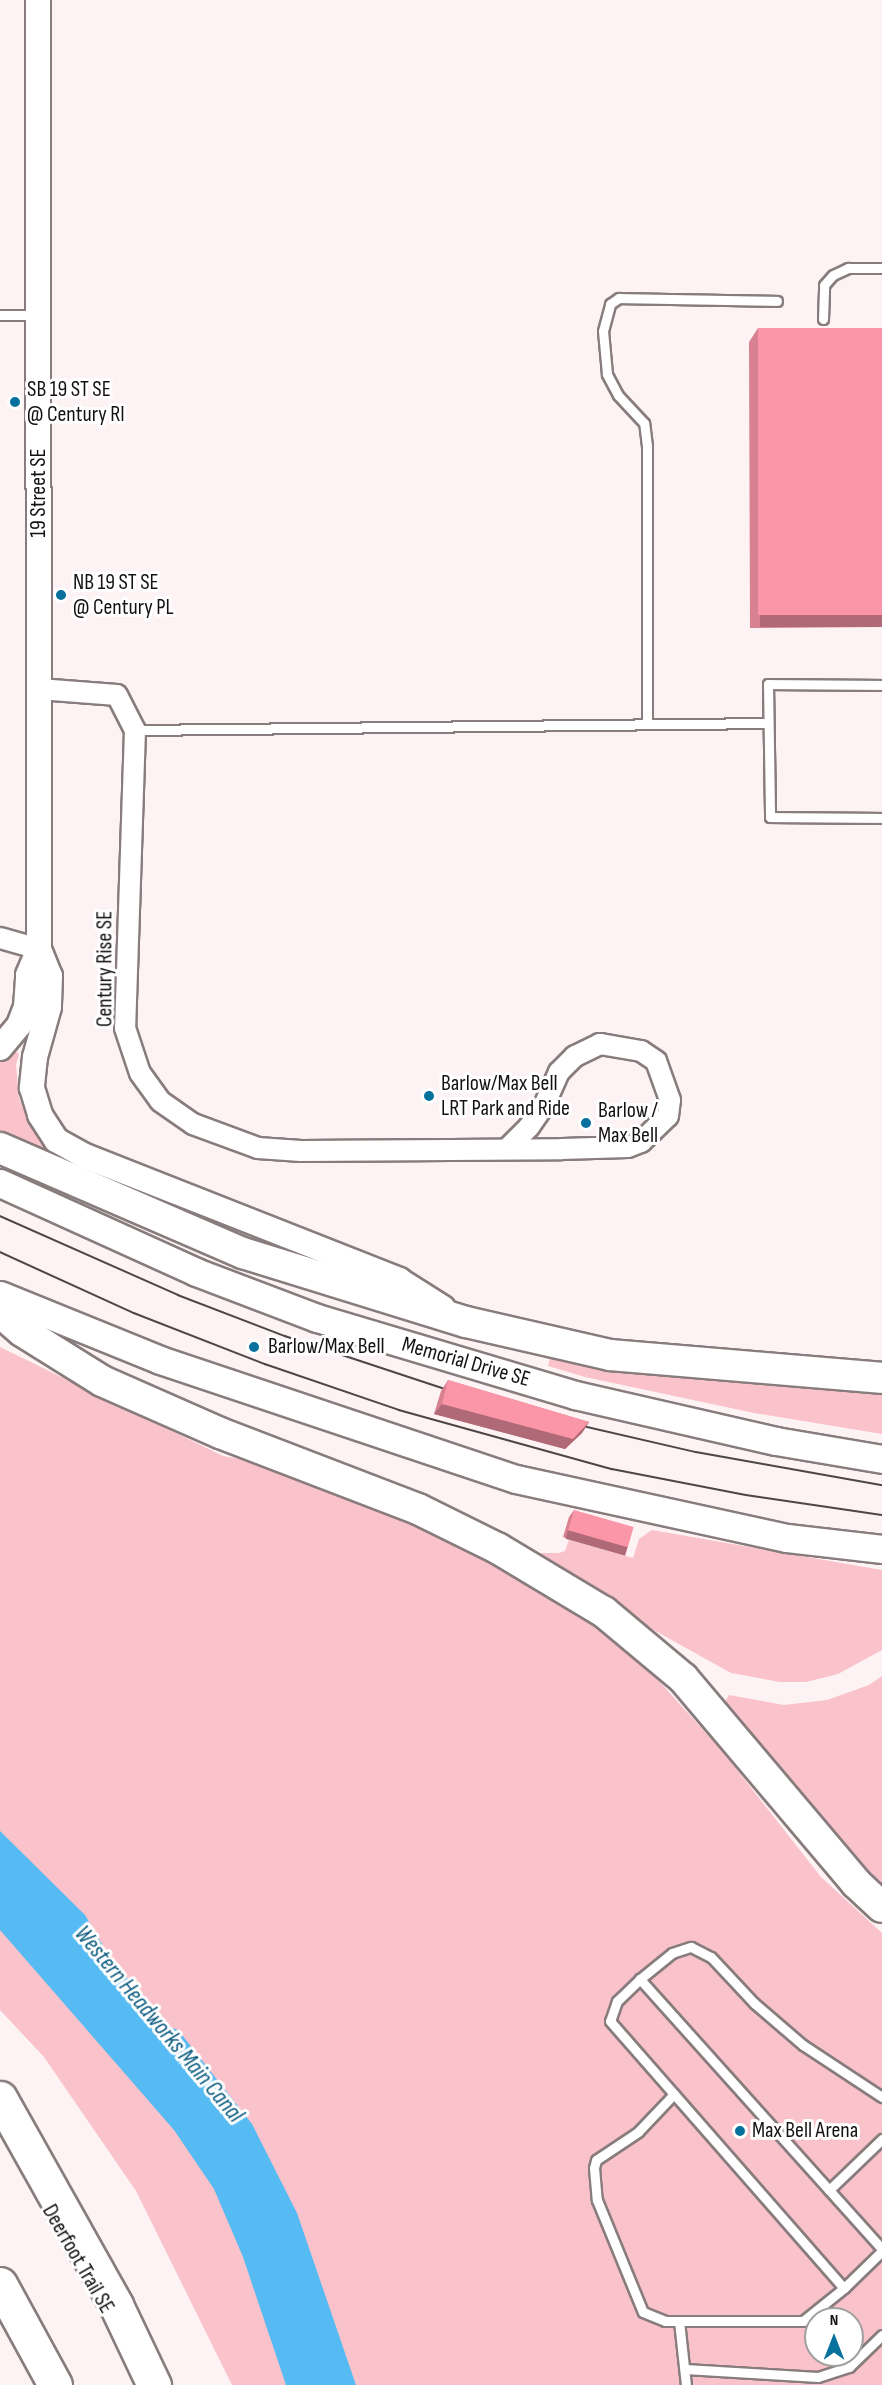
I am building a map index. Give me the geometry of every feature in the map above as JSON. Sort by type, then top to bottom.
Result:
[{"type":"highway","points":[[0,2098],[116,2305],[152,2385]]},
{"type":"highway","name":"Deerfoot Trail SE","points":[[0,2136],[48,2206],[152,2385]]},
{"type":"highway","points":[[0,2284],[56,2385]]},
{"type":"highway","points":[[17,2312],[41,2385]]},
{"type":"main road","points":[[0,1148],[243,1253],[466,1322],[610,1355],[882,1378]]},
{"type":"main road","name":"Memorial Drive SE","points":[[0,1183],[196,1272],[316,1318],[575,1395],[776,1442],[882,1459]]},
{"type":"main road","points":[[0,1295],[160,1360],[516,1479],[788,1538],[882,1549]]},
{"type":"main road","points":[[0,1312],[22,1331],[102,1381],[220,1433],[418,1509],[499,1549],[604,1612],[683,1678],[856,1883],[882,1907]]},
{"type":"street","name":"19 Street SE","points":[[38,0],[39,949]]},
{"type":"street","name":"Century Rise SE","points":[[39,689],[117,695],[135,730],[125,1028],[140,1073],[160,1101],[193,1124],[258,1148],[507,1149],[628,1147],[641,1142],[668,1116],[670,1100],[656,1061],[641,1051],[600,1044],[575,1056],[559,1072],[545,1104],[529,1127],[507,1149]]},
{"type":"street","points":[[0,938],[39,949]]},
{"type":"street","points":[[0,1048],[19,1025],[26,1007],[28,975],[39,949]]},
{"type":"street","points":[[39,949],[50,976],[50,1007],[35,1057],[32,1088],[40,1115],[56,1140],[85,1156],[399,1280],[466,1322]]},
{"type":"lane","points":[[823,319],[824,285],[833,275],[848,268],[882,268]]},
{"type":"lane","points":[[647,724],[647,446],[644,423],[618,395],[606,374],[603,331],[610,304],[619,298],[777,301]]},
{"type":"lane","points":[[0,315],[38,315]]},
{"type":"lane","points":[[882,685],[768,684],[770,817],[882,818]]},
{"type":"lane","points":[[135,730],[768,723]]},
{"type":"lane","points":[[844,2288],[610,2021],[617,2001],[640,1979],[672,1953],[691,1947],[711,1957],[754,2003],[803,2045],[882,2097]]},
{"type":"lane","points":[[640,1979],[882,2250],[844,2288],[803,2321],[665,2320],[643,2312],[597,2200],[594,2168],[596,2160],[638,2132],[674,2094]]},
{"type":"lane","points":[[829,2190],[882,2139]]},
{"type":"lane","points":[[680,2320],[686,2385]]},
{"type":"lane","points":[[685,2369],[818,2377],[849,2367],[882,2335]]},
{"type":"shaded area","points":[[13,1050],[19,1054],[16,1065],[19,1098],[29,1123],[47,1147],[43,1153],[0,1133],[0,1061]]},
{"type":"shaded area","points":[[0,1347],[223,1456],[281,1466],[475,1553],[587,1620],[659,1681],[723,1752],[821,1877],[882,1933],[882,2385],[232,2385],[136,2191],[44,2057],[0,2010]]},
{"type":"shaded area","points":[[550,1357],[670,1377],[882,1393],[882,1434],[754,1413],[585,1377],[548,1366]]},
{"type":"shaded area","points":[[652,1530],[882,1570],[882,1650],[838,1674],[806,1682],[780,1682],[731,1673],[650,1628],[536,1553],[565,1551],[569,1540],[633,1558],[639,1539]]},
{"type":"shaded area","points":[[882,1676],[882,1894],[723,1705],[729,1695],[784,1705],[827,1700],[869,1685]]},
{"type":"water","name":"Western Headworks Main Canal","points":[[0,1831],[85,1915],[107,1953],[164,2025],[178,2030],[252,2124],[297,2213],[356,2385],[286,2385],[243,2257],[214,2189],[174,2130],[0,1930]]},
{"type":"building","points":[[758,328],[882,328],[882,615],[758,615]]},
{"type":"building","points":[[448,1380],[589,1422],[573,1439],[442,1404]]},
{"type":"building","points":[[574,1510],[634,1527],[628,1547],[568,1530]]},
{"type":"tram line","points":[[0,1216],[178,1295],[285,1336],[457,1393]]},
{"type":"tram line","points":[[0,1252],[134,1313],[265,1364],[399,1410],[612,1469],[746,1495],[882,1515]]},
{"type":"tram line","points":[[570,1423],[696,1452],[882,1485]]},
{"type":"place","name":"SB 19 ST SE @ Century RI","points":[[15,402]]},
{"type":"place","name":"NB 19 ST SE @ Century PL","points":[[61,595]]},
{"type":"place","name":"Barlow/Max Bell LRT Park and Ride","points":[[429,1096]]},
{"type":"place","name":"Barlow / Max Bell","points":[[586,1123]]},
{"type":"place","name":"Barlow/Max Bell","points":[[254,1347]]},
{"type":"place","name":"Max Bell Arena","points":[[740,2131]]}]
